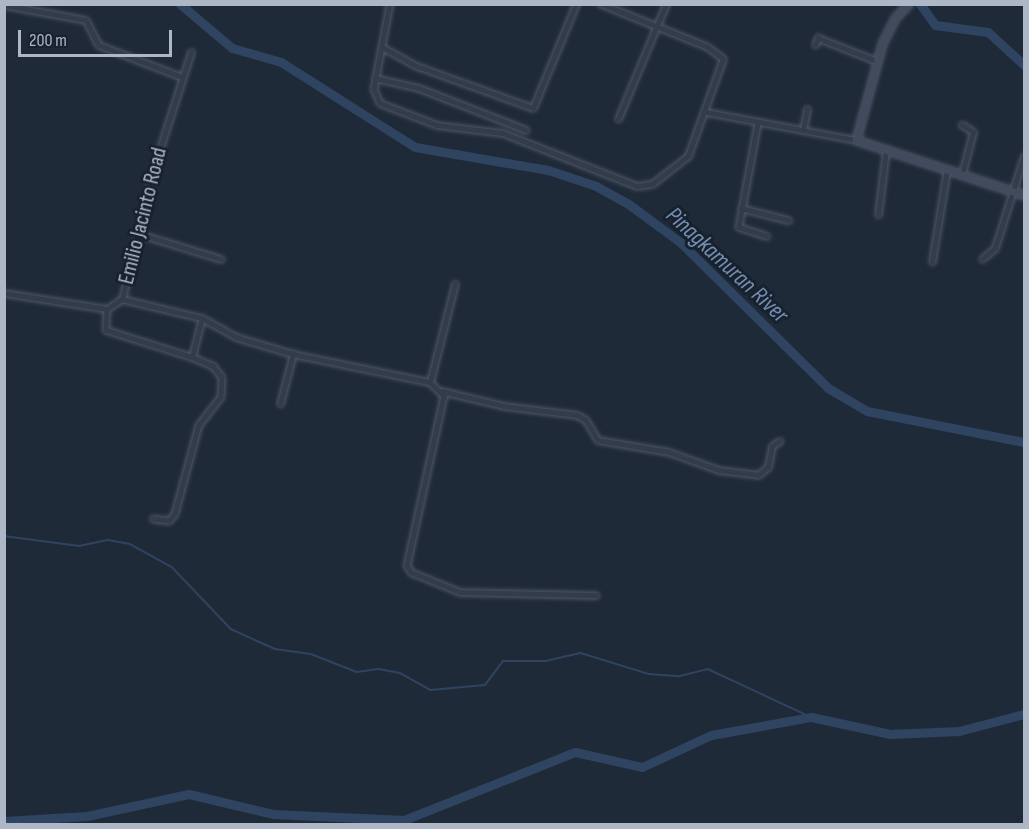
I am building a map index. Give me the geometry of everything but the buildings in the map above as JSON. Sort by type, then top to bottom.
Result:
[{"type":"street","points":[[4,4],[86,20],[99,45],[182,77]]},
{"type":"street","points":[[390,4],[384,48],[375,78],[375,97],[380,103],[413,118],[503,132],[637,186],[652,184],[676,169],[688,156],[706,112],[723,59],[718,52],[600,4]]},
{"type":"street","points":[[384,48],[417,66],[532,108],[576,4]]},
{"type":"street","points":[[618,119],[666,4]]},
{"type":"street","points":[[856,140],[887,32],[907,6]]},
{"type":"street","points":[[815,45],[818,38],[877,61]]},
{"type":"street","name":"Emilio Jacinto Road","points":[[4,293],[107,309],[122,299],[182,77],[191,52]]},
{"type":"street","points":[[375,78],[419,88],[526,130]]},
{"type":"street","points":[[802,130],[807,109]]},
{"type":"street","points":[[706,112],[856,140],[1024,195]]},
{"type":"street","points":[[758,123],[741,208],[740,228],[767,236]]},
{"type":"street","points":[[962,125],[973,132],[962,174]]},
{"type":"street","points":[[878,215],[886,150]]},
{"type":"street","points":[[982,259],[995,249],[1015,192],[1024,156]]},
{"type":"street","points":[[932,262],[947,169]]},
{"type":"street","points":[[741,208],[788,220]]},
{"type":"street","points":[[140,234],[221,259]]},
{"type":"street","points":[[429,382],[455,284]]},
{"type":"street","points":[[122,299],[202,318],[236,337],[293,354],[429,382],[442,391],[504,406],[577,415],[586,420],[598,440],[669,452],[719,470],[758,474],[768,467],[772,446],[780,441]]},
{"type":"street","points":[[107,309],[106,330],[192,357],[219,372],[224,389],[199,425],[172,519],[153,519]]},
{"type":"street","points":[[192,357],[202,318]]},
{"type":"street","points":[[280,404],[293,354]]},
{"type":"street","points":[[442,391],[442,414],[407,565],[411,572],[421,580],[471,594],[596,595]]},
{"type":"waterway","name":"Pinagkamuran River","points":[[180,4],[232,48],[281,62],[415,147],[548,170],[596,186],[627,203],[680,242],[828,388],[867,411],[1024,442]]},
{"type":"waterway","points":[[920,4],[935,25],[988,32],[1024,65]]},
{"type":"waterway","points":[[4,536],[79,546],[108,540],[130,544],[172,567],[231,629],[275,649],[311,654],[357,672],[379,669],[400,673],[431,690],[485,685],[503,661],[546,661],[581,653],[649,674],[680,676],[708,669],[811,717]]},
{"type":"waterway","points":[[4,821],[87,816],[189,794],[273,814],[404,820],[575,752],[642,767],[711,735],[811,717],[890,734],[959,731],[1024,714]]}]
